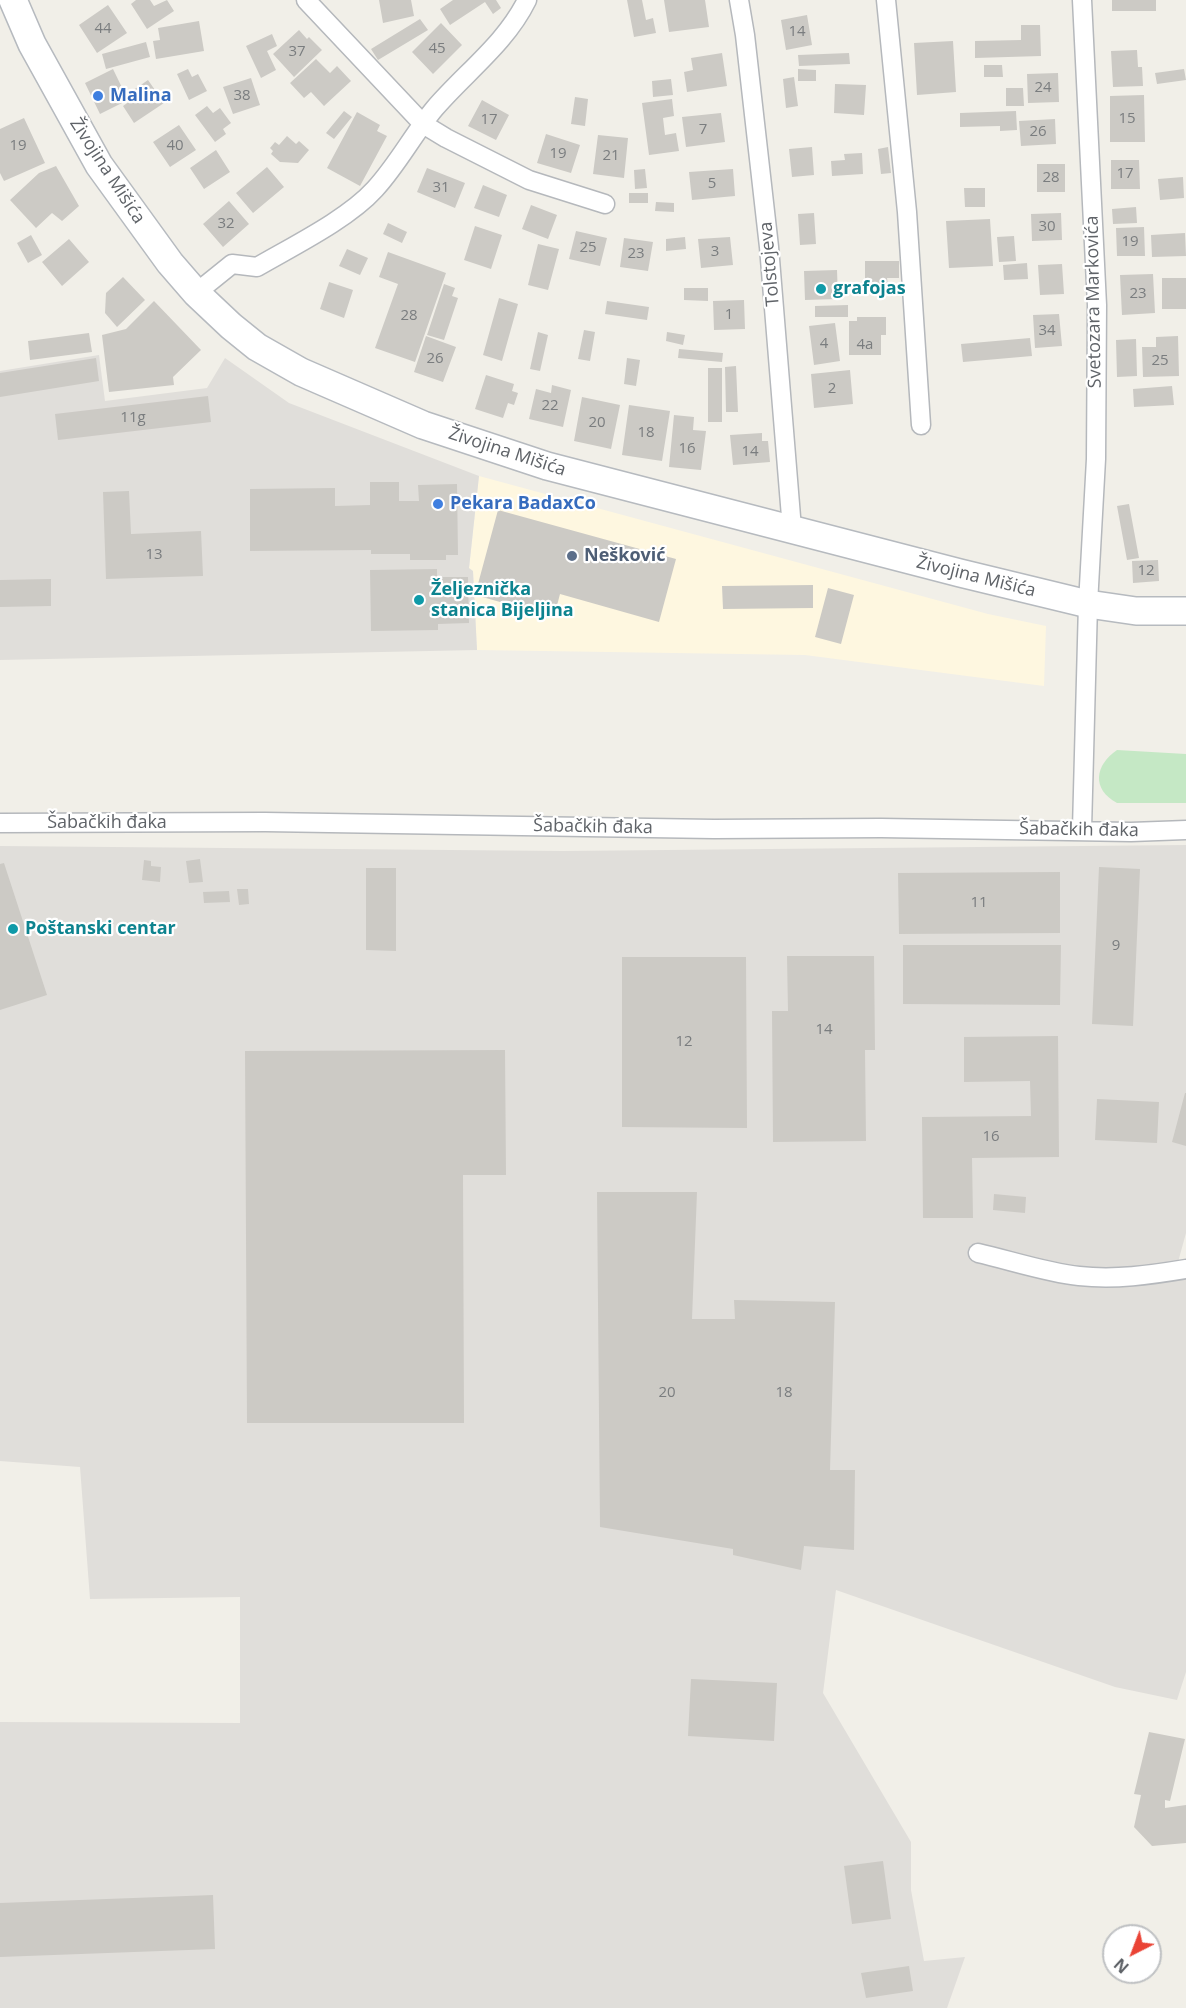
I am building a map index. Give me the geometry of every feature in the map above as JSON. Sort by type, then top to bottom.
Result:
[{"type":"main road","name":"Živojina Mišića","points":[[13,0],[32,44],[99,165],[140,223],[196,293],[231,326],[257,347],[302,372],[423,425],[547,466],[1088,604],[1136,611],[1186,611]]},
{"type":"street","points":[[306,0],[423,124],[529,180],[605,204]]},
{"type":"street","points":[[196,293],[232,264],[257,267],[357,206],[376,188],[436,107],[492,49],[519,17],[527,0]]},
{"type":"street","name":"Tolstojeva","points":[[739,0],[745,34],[769,247],[792,529]]},
{"type":"street","points":[[886,0],[907,212],[921,425]]},
{"type":"street","name":"Svetozara Markovića","points":[[1082,0],[1097,305],[1096,459],[1088,604],[1082,829]]},
{"type":"street","name":"Šabačkih đaka","points":[[0,823],[265,822],[714,829],[1082,829],[1131,832],[1186,830]]},
{"type":"street","points":[[978,1253],[1076,1276],[1107,1278],[1145,1276],[1186,1269]]},
{"type":"shaded area","points":[[99,355],[105,401],[207,388],[225,358],[289,403],[479,476],[469,568],[473,571],[477,650],[0,660],[0,371]]},
{"type":"shaded area","points":[[479,476],[988,614],[1046,626],[1044,686],[805,655],[477,650],[473,571],[469,569]]},
{"type":"shaded area","points":[[1186,845],[1186,1233],[1175,1273],[1186,1276],[1186,1672],[1177,1700],[1115,1687],[836,1590],[823,1693],[911,1842],[911,1890],[924,1961],[965,1957],[947,2008],[0,2008],[0,1722],[240,1723],[240,1597],[90,1599],[80,1467],[0,1461],[0,846],[563,851]]},
{"type":"green space","points":[[1117,750],[1186,754],[1186,803],[1117,803],[1109,797],[1100,784],[1100,770]]},
{"type":"building","points":[[136,0],[150,0],[154,6],[167,0],[174,11],[147,29],[131,4]]},
{"type":"building","points":[[379,0],[411,0],[414,16],[383,23]]},
{"type":"building","points":[[453,0],[496,0],[501,8],[493,14],[485,2],[450,25],[440,9]]},
{"type":"building","points":[[627,0],[642,0],[646,20],[653,18],[656,33],[634,37]]},
{"type":"building","points":[[664,0],[705,0],[709,27],[669,32]]},
{"type":"building","points":[[1112,0],[1156,0],[1156,11],[1112,11]]},
{"type":"building","points":[[108,5],[127,33],[97,53],[79,25]]},
{"type":"building","points":[[807,15],[812,45],[786,50],[781,20]]},
{"type":"building","points":[[420,19],[428,30],[378,60],[371,49]]},
{"type":"building","points":[[199,21],[204,51],[156,59],[153,41],[160,40],[158,28]]},
{"type":"building","points":[[441,23],[462,45],[433,74],[412,52]]},
{"type":"building","points":[[1021,25],[1040,25],[1041,56],[975,58],[975,41],[1021,40]]},
{"type":"building","points":[[299,30],[322,50],[294,77],[273,54]]},
{"type":"building","points":[[272,34],[277,46],[267,51],[276,70],[261,78],[246,46]]},
{"type":"building","points":[[953,41],[956,92],[917,95],[914,43]]},
{"type":"building","points":[[146,42],[150,57],[106,69],[102,54]]},
{"type":"building","points":[[1137,50],[1138,67],[1142,67],[1143,86],[1113,87],[1111,51]]},
{"type":"building","points":[[722,53],[727,86],[687,92],[684,72],[693,70],[691,58]]},
{"type":"building","points":[[849,53],[850,64],[799,66],[798,55]]},
{"type":"building","points":[[316,59],[330,73],[337,66],[351,81],[324,106],[311,92],[304,98],[290,83]]},
{"type":"building","points":[[984,65],[1002,65],[1003,77],[984,77]]},
{"type":"building","points":[[113,69],[128,100],[100,114],[85,83]]},
{"type":"building","points":[[188,69],[192,77],[198,74],[207,91],[189,100],[177,74]]},
{"type":"building","points":[[798,69],[816,70],[816,81],[798,81]]},
{"type":"building","points":[[1184,69],[1186,80],[1157,84],[1155,73]]},
{"type":"building","points":[[1058,73],[1059,102],[1028,103],[1027,74]]},
{"type":"building","points":[[794,77],[798,106],[786,108],[783,79]]},
{"type":"building","points":[[251,78],[260,105],[233,114],[223,87]]},
{"type":"building","points":[[671,79],[673,95],[653,97],[652,81]]},
{"type":"building","points":[[148,80],[164,103],[134,123],[123,106],[133,99],[129,93]]},
{"type":"building","points":[[835,84],[866,85],[864,115],[834,113]]},
{"type":"building","points":[[1006,88],[1023,88],[1024,106],[1006,106]]},
{"type":"building","points":[[1144,95],[1145,142],[1110,142],[1110,96]]},
{"type":"building","points":[[575,97],[588,99],[585,126],[571,124]]},
{"type":"building","points":[[672,99],[674,116],[663,118],[665,135],[676,133],[679,151],[649,155],[642,103]]},
{"type":"building","points":[[482,100],[509,115],[496,140],[468,126]]},
{"type":"building","points":[[207,106],[213,113],[220,108],[231,123],[223,129],[226,134],[215,142],[195,115]]},
{"type":"building","points":[[344,111],[352,117],[334,139],[326,133]]},
{"type":"building","points":[[1016,111],[1017,130],[1000,131],[1000,126],[960,127],[960,113]]},
{"type":"building","points":[[357,112],[380,125],[377,131],[387,136],[360,186],[327,168]]},
{"type":"building","points":[[721,113],[725,142],[686,147],[682,117]]},
{"type":"building","points":[[24,118],[45,163],[4,181],[0,173],[0,129]]},
{"type":"building","points":[[1055,119],[1056,144],[1021,146],[1019,121]]},
{"type":"building","points":[[179,125],[196,150],[170,167],[153,142]]},
{"type":"building","points":[[546,134],[580,145],[571,173],[537,163]]},
{"type":"building","points":[[598,135],[628,138],[624,178],[593,174]]},
{"type":"building","points":[[287,136],[296,144],[299,141],[309,150],[298,163],[280,162],[271,154],[273,151],[270,148],[275,142],[279,145]]},
{"type":"building","points":[[812,147],[814,175],[792,177],[789,149]]},
{"type":"building","points":[[888,147],[891,173],[881,174],[878,149]]},
{"type":"building","points":[[216,150],[230,172],[204,189],[190,168]]},
{"type":"building","points":[[862,153],[863,174],[832,176],[831,161],[845,160],[844,154]]},
{"type":"building","points":[[1111,160],[1139,160],[1140,189],[1111,189]]},
{"type":"building","points":[[1037,164],[1065,164],[1065,192],[1037,192]]},
{"type":"building","points":[[56,166],[79,206],[62,221],[52,213],[36,228],[10,200],[39,173]]},
{"type":"building","points":[[267,167],[284,187],[253,213],[236,193]]},
{"type":"building","points":[[427,168],[465,183],[455,208],[417,192]]},
{"type":"building","points":[[645,169],[647,188],[635,189],[634,170]]},
{"type":"building","points":[[733,169],[735,196],[692,200],[689,172]]},
{"type":"building","points":[[1183,177],[1184,198],[1160,200],[1158,179]]},
{"type":"building","points":[[483,185],[507,195],[499,217],[474,208]]},
{"type":"building","points":[[964,188],[985,188],[985,207],[965,207]]},
{"type":"building","points":[[629,193],[648,193],[648,203],[629,203]]},
{"type":"building","points":[[229,201],[249,224],[223,247],[203,224]]},
{"type":"building","points":[[656,202],[674,203],[674,212],[655,211]]},
{"type":"building","points":[[531,205],[557,215],[548,239],[522,229]]},
{"type":"building","points":[[1136,207],[1137,223],[1113,224],[1112,209]]},
{"type":"building","points":[[814,213],[816,244],[800,245],[798,214]]},
{"type":"building","points":[[1061,213],[1062,240],[1032,241],[1031,214]]},
{"type":"building","points":[[990,219],[993,266],[949,268],[946,221]]},
{"type":"building","points":[[388,223],[407,232],[402,243],[383,234]]},
{"type":"building","points":[[475,226],[502,235],[491,269],[464,260]]},
{"type":"building","points":[[1144,227],[1145,256],[1117,256],[1116,228]]},
{"type":"building","points":[[576,231],[607,238],[600,266],[569,259]]},
{"type":"building","points":[[1185,233],[1186,256],[1152,257],[1151,235]]},
{"type":"building","points":[[31,235],[42,255],[28,263],[17,243]]},
{"type":"building","points":[[1014,236],[1016,261],[999,262],[997,237]]},
{"type":"building","points":[[685,237],[686,249],[666,251],[666,239]]},
{"type":"building","points":[[730,237],[733,265],[701,268],[698,239]]},
{"type":"building","points":[[624,238],[653,242],[648,271],[620,267]]},
{"type":"building","points":[[69,239],[89,262],[62,286],[42,262]]},
{"type":"building","points":[[538,244],[559,249],[548,290],[528,285]]},
{"type":"building","points":[[347,249],[368,258],[360,275],[339,266]]},
{"type":"building","points":[[388,252],[446,273],[415,362],[375,348],[398,284],[379,277]]},
{"type":"building","points":[[865,261],[899,261],[899,278],[887,278],[888,287],[865,286]]},
{"type":"building","points":[[1027,263],[1028,279],[1004,280],[1003,265]]},
{"type":"building","points":[[1062,264],[1064,294],[1040,295],[1038,265]]},
{"type":"building","points":[[837,270],[838,299],[805,300],[804,271]]},
{"type":"building","points":[[1153,274],[1155,313],[1122,315],[1120,275]]},
{"type":"building","points":[[123,277],[145,300],[117,327],[105,313],[106,293]]},
{"type":"building","points":[[1162,278],[1186,278],[1186,309],[1162,309]]},
{"type":"building","points":[[329,282],[353,290],[344,318],[320,309]]},
{"type":"building","points":[[444,284],[455,288],[452,296],[458,298],[444,340],[427,335]]},
{"type":"building","points":[[684,288],[708,288],[708,301],[684,300]]},
{"type":"building","points":[[499,298],[518,304],[502,361],[483,355]]},
{"type":"building","points":[[744,300],[745,329],[714,330],[713,301]]},
{"type":"building","points":[[154,301],[201,350],[173,377],[174,385],[109,392],[102,335],[126,329]]},
{"type":"building","points":[[607,301],[649,307],[647,320],[605,314]]},
{"type":"building","points":[[848,305],[848,317],[815,317],[815,306]]},
{"type":"building","points":[[1059,314],[1062,346],[1035,348],[1033,315]]},
{"type":"building","points":[[857,317],[886,317],[886,335],[881,335],[881,355],[849,355],[849,321],[857,321]]},
{"type":"building","points":[[835,323],[840,361],[814,365],[809,326]]},
{"type":"building","points":[[584,330],[595,332],[590,361],[578,359]]},
{"type":"building","points":[[538,332],[548,335],[540,371],[530,369]]},
{"type":"building","points":[[667,332],[685,335],[683,345],[666,341]]},
{"type":"building","points":[[89,333],[92,352],[30,360],[28,341]]},
{"type":"building","points":[[426,336],[456,347],[443,382],[414,372]]},
{"type":"building","points":[[1178,336],[1179,376],[1143,377],[1142,347],[1156,347],[1156,337]]},
{"type":"building","points":[[1030,338],[1032,356],[963,362],[961,344]]},
{"type":"building","points":[[1136,339],[1137,376],[1117,377],[1116,340]]},
{"type":"building","points":[[679,349],[723,353],[722,362],[678,358]]},
{"type":"building","points":[[96,358],[99,381],[0,397],[0,373]]},
{"type":"building","points":[[627,358],[640,360],[636,386],[624,384]]},
{"type":"building","points":[[736,366],[738,412],[726,412],[725,367]]},
{"type":"building","points":[[708,368],[722,368],[722,422],[708,422]]},
{"type":"building","points":[[850,370],[853,404],[814,408],[811,374]]},
{"type":"building","points":[[486,375],[514,384],[512,391],[518,393],[514,405],[508,403],[503,418],[475,409]]},
{"type":"building","points":[[552,385],[571,390],[563,427],[529,419],[536,389],[551,393]]},
{"type":"building","points":[[1172,386],[1174,405],[1134,407],[1133,389]]},
{"type":"building","points":[[208,396],[211,422],[58,440],[55,414]]},
{"type":"building","points":[[582,397],[620,405],[611,449],[574,441]]},
{"type":"building","points":[[629,405],[670,411],[662,461],[622,455]]},
{"type":"building","points":[[674,415],[694,417],[693,430],[706,431],[701,470],[669,467]]},
{"type":"building","points":[[762,433],[762,441],[768,441],[770,462],[733,465],[730,435]]},
{"type":"building","points":[[370,482],[399,482],[399,501],[419,501],[418,485],[457,484],[458,555],[446,555],[446,560],[410,560],[410,554],[371,554],[371,550],[250,551],[250,489],[335,488],[335,506],[370,505]]},
{"type":"building","points":[[129,491],[131,534],[201,531],[203,576],[106,579],[103,492]]},
{"type":"building","points":[[1129,504],[1139,558],[1127,560],[1117,506]]},
{"type":"building","points":[[498,510],[676,559],[659,622],[560,594],[554,617],[475,595]]},
{"type":"building","points":[[1158,560],[1159,581],[1133,583],[1132,561]]},
{"type":"building","name":"Željeznička stanica Bijeljina","points":[[437,569],[437,577],[468,577],[469,623],[438,624],[438,630],[371,631],[370,570]]},
{"type":"building","points":[[51,579],[51,606],[0,607],[0,580]]},
{"type":"building","points":[[813,585],[813,608],[723,609],[722,586]]},
{"type":"building","points":[[828,588],[854,595],[841,644],[815,637]]},
{"type":"building","points":[[200,859],[203,882],[189,883],[186,861]]},
{"type":"building","points":[[144,860],[151,861],[151,866],[161,867],[160,882],[142,880]]},
{"type":"building","name":"Poštanski centar","points":[[4,863],[47,995],[0,1010],[0,864]]},
{"type":"building","points":[[1099,867],[1140,869],[1133,1026],[1092,1024]]},
{"type":"building","points":[[366,868],[396,868],[396,951],[366,950]]},
{"type":"building","points":[[1060,872],[1060,933],[899,934],[898,873]]},
{"type":"building","points":[[237,889],[248,889],[249,904],[239,905]]},
{"type":"building","points":[[229,891],[230,902],[204,903],[203,892]]},
{"type":"building","points":[[903,945],[1061,945],[1060,1005],[903,1004]]},
{"type":"building","points":[[787,956],[874,956],[875,1050],[865,1050],[866,1141],[773,1142],[772,1011],[788,1011]]},
{"type":"building","points":[[622,957],[746,957],[747,1128],[622,1127]]},
{"type":"building","points":[[1058,1036],[1059,1157],[972,1158],[973,1218],[923,1218],[922,1117],[1031,1116],[1030,1081],[964,1082],[964,1037]]},
{"type":"building","points":[[505,1050],[506,1175],[463,1175],[464,1423],[247,1423],[245,1051]]},
{"type":"building","points":[[1186,1093],[1186,1146],[1172,1142]]},
{"type":"building","points":[[1097,1099],[1159,1102],[1157,1143],[1095,1140]]},
{"type":"building","points":[[597,1192],[697,1192],[692,1319],[735,1319],[734,1300],[835,1302],[830,1470],[855,1470],[854,1550],[804,1546],[801,1570],[733,1555],[733,1549],[600,1527]]},
{"type":"building","points":[[994,1194],[1026,1197],[1025,1213],[993,1210]]},
{"type":"building","points":[[691,1679],[777,1683],[774,1741],[688,1736]]},
{"type":"building","points":[[1149,1732],[1185,1739],[1170,1801],[1165,1800],[1165,1808],[1186,1805],[1186,1843],[1152,1846],[1134,1827],[1141,1795],[1134,1794]]},
{"type":"building","points":[[883,1861],[891,1919],[852,1924],[844,1866]]},
{"type":"building","points":[[213,1895],[215,1949],[0,1957],[0,1903]]},
{"type":"building","points":[[909,1966],[913,1991],[866,1998],[861,1973]]},
{"type":"place","name":"Malina","points":[[98,96]]},
{"type":"place","name":"grafojas","points":[[821,289]]},
{"type":"place","name":"Pekara BadaxCo","points":[[438,504]]},
{"type":"place","name":"Nešković","points":[[572,556]]},
{"type":"place","name":"Željeznička stanica Bijeljina","points":[[419,600]]},
{"type":"place","name":"Poštanski centar","points":[[13,929]]}]
